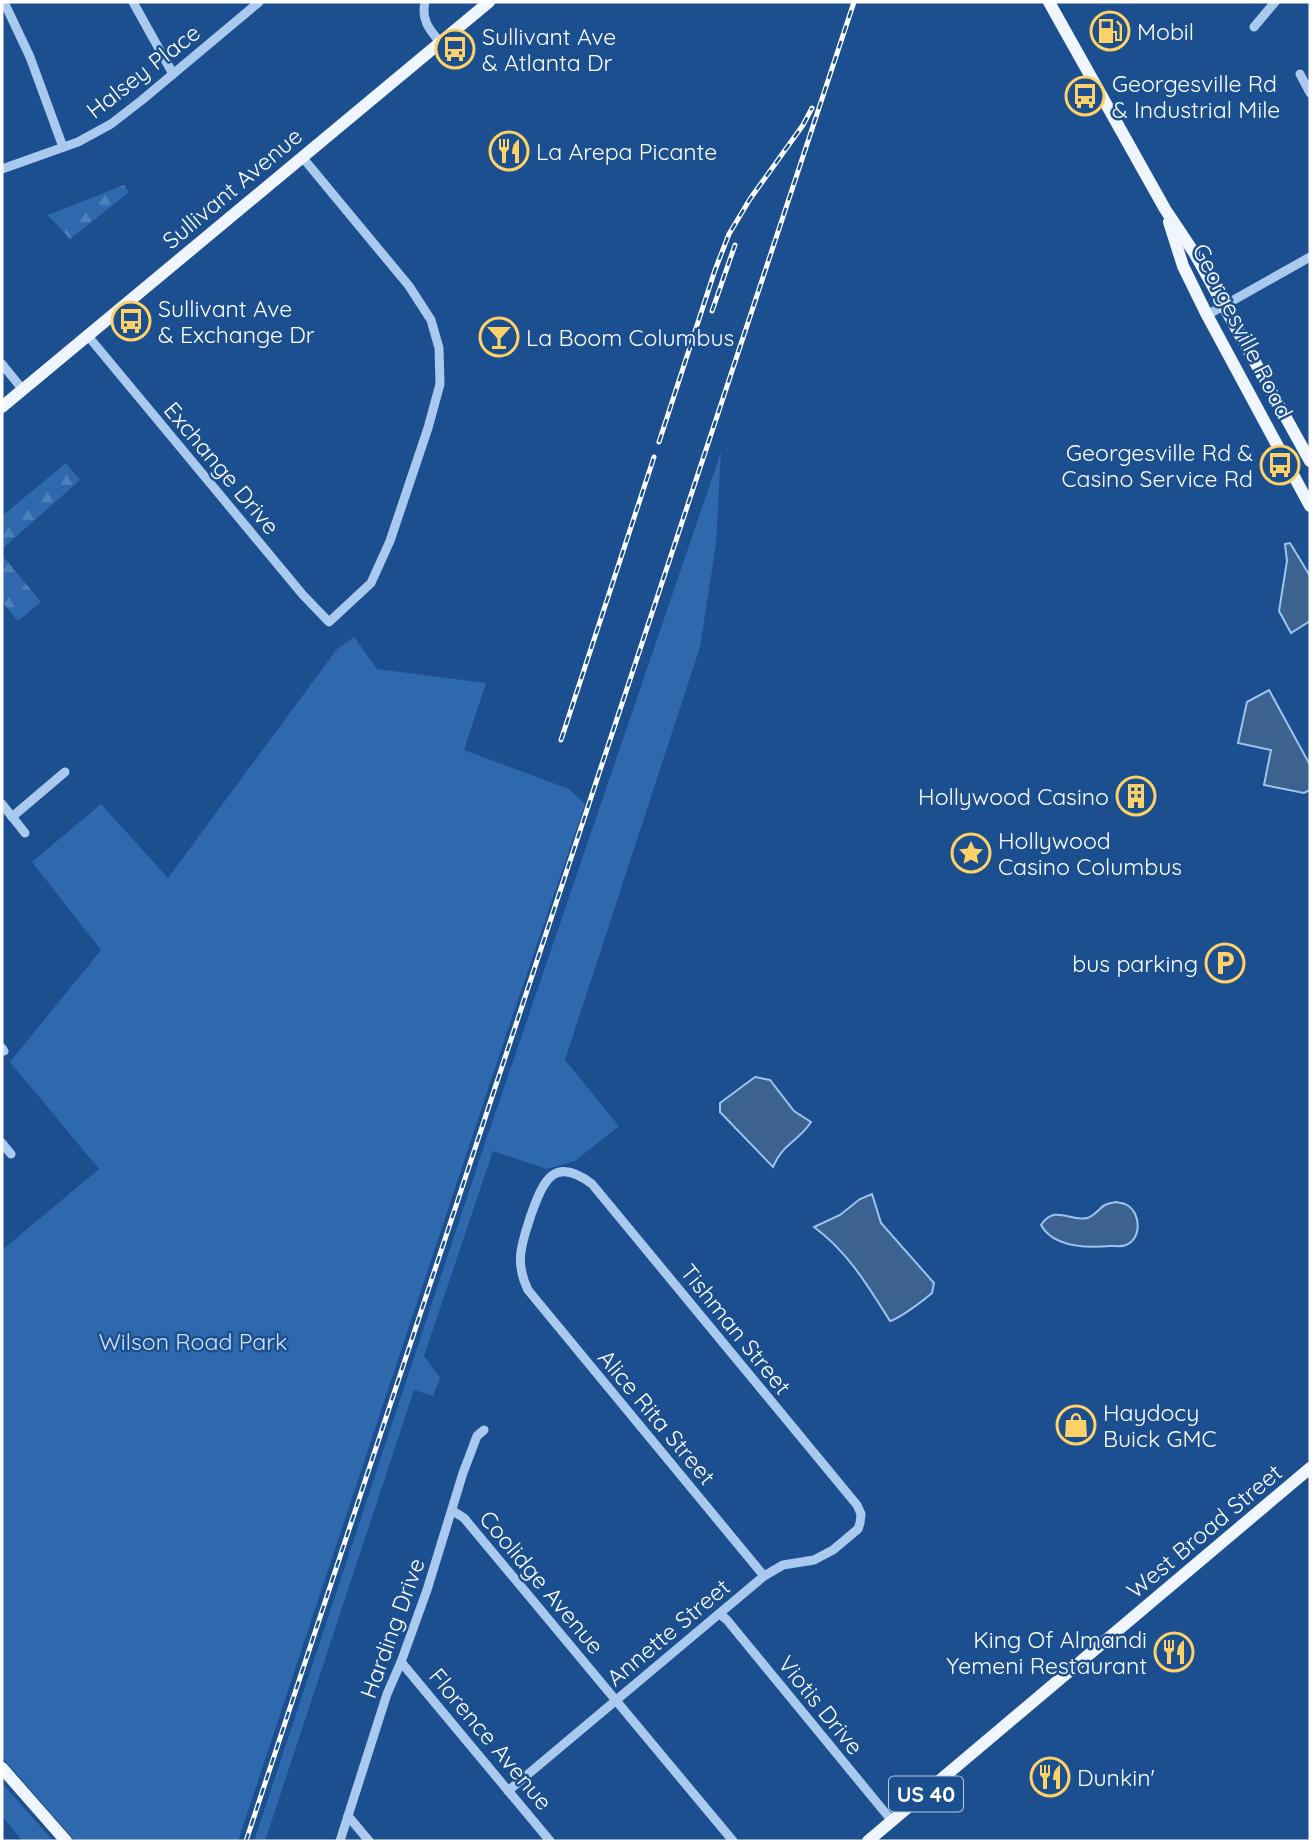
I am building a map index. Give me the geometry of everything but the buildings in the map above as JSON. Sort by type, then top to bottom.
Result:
[{"type":"main road","name":"Sullivant Avenue","points":[[3,403],[23,390],[489,2]]},
{"type":"main road","name":"Georgesville Road","points":[[1049,2],[1165,208],[1195,254],[1310,461]]},
{"type":"main road","name":"Georgesville Road","points":[[1165,208],[1183,265],[1207,315],[1310,506]]},
{"type":"main road","points":[[1300,488],[1310,499]]},
{"type":"main road","name":"West Broad Street","points":[[868,1841],[1310,1468]]},
{"type":"main road","points":[[2,1769],[66,1841]]},
{"type":"street","points":[[4,2],[30,57],[63,148]]},
{"type":"street","points":[[133,2],[173,74]]},
{"type":"street","name":"Halsey Place","points":[[2,169],[78,142],[111,124],[259,2]]},
{"type":"street","points":[[425,2],[425,24],[440,42]]},
{"type":"street","points":[[1254,27],[1275,2]]},
{"type":"street","points":[[1300,74],[1310,93]]},
{"type":"street","name":"Exchange Drive","points":[[88,336],[303,596],[329,622],[371,583],[390,541],[428,428],[439,384],[439,348],[431,320],[409,286],[303,158]]},
{"type":"street","points":[[1207,315],[1310,257]]},
{"type":"street","points":[[2,364],[23,390]]},
{"type":"street","points":[[12,817],[65,772]]},
{"type":"street","points":[[2,804],[25,833]]},
{"type":"street","points":[[2,1143],[11,1154]]},
{"type":"street","name":"Alice Rita Street","points":[[568,1171],[552,1175],[544,1182],[540,1191],[522,1242],[519,1259],[523,1280],[541,1306],[764,1576]]},
{"type":"street","name":"Tishman Street","points":[[568,1171],[581,1175],[592,1184],[857,1505],[861,1514],[860,1523]]},
{"type":"street","name":"Harding Drive","points":[[340,1841],[387,1694],[401,1662],[453,1511],[463,1473],[477,1436],[484,1430]]},
{"type":"street","name":"Coolidge Avenue","points":[[453,1511],[464,1518],[733,1841]]},
{"type":"street","name":"Annette Street","points":[[508,1791],[764,1576],[783,1565],[821,1558],[853,1534],[860,1523]]},
{"type":"street","name":"Viotis Drive","points":[[720,1614],[892,1821]]},
{"type":"street","name":"Florence Avenue","points":[[401,1662],[550,1841]]},
{"type":"street","points":[[348,1816],[369,1841]]},
{"type":"green space","points":[[124,185],[129,192],[70,239],[48,215]]},
{"type":"green space","points":[[721,452],[716,544],[700,647],[565,1060],[619,1126],[575,1161],[547,1169],[493,1151],[424,1356],[440,1378],[433,1396],[414,1390],[265,1841],[254,1841],[481,1155]]},
{"type":"green space","points":[[66,463],[80,480],[2,549],[2,516]]},
{"type":"green space","points":[[2,555],[41,602],[18,621],[2,602]]},
{"type":"green space","name":"Wilson Road Park","points":[[354,637],[377,669],[486,683],[464,750],[569,789],[585,804],[238,1841],[75,1841],[2,1757],[2,1250],[99,1169],[10,1062],[101,950],[32,862],[101,804],[168,878],[337,649]]},
{"type":"green space","points":[[2,1783],[54,1841],[22,1841],[2,1816]]},
{"type":"shaded area","points":[[1290,543],[1310,576],[1310,621],[1291,633],[1279,611],[1287,561],[1285,544]]},
{"type":"shaded area","points":[[1269,690],[1310,765],[1310,790],[1304,793],[1264,785],[1271,750],[1238,743],[1247,702]]},
{"type":"shaded area","points":[[755,1077],[770,1080],[794,1111],[811,1122],[781,1153],[773,1167],[720,1112],[720,1103]]},
{"type":"shaded area","points":[[872,1194],[881,1223],[934,1283],[932,1293],[890,1321],[847,1259],[814,1227],[840,1215],[860,1199]]},
{"type":"shaded area","points":[[1116,1202],[1126,1204],[1132,1209],[1137,1220],[1135,1237],[1124,1246],[1091,1247],[1062,1242],[1046,1232],[1041,1225],[1046,1219],[1057,1215],[1087,1218],[1105,1205]]},
{"type":"railway","points":[[246,1841],[854,2]]},
{"type":"railway","points":[[659,442],[729,234],[812,108]]},
{"type":"railway","points":[[712,311],[735,245]]},
{"type":"railway","points":[[561,740],[654,457]]},
{"type":"place","name":"Mobil","points":[[1110,31]]},
{"type":"place","name":"Sullivant Ave & Atlanta Dr","points":[[455,49]]},
{"type":"place","name":"Georgesville Rd & Industrial Mile","points":[[1085,96]]},
{"type":"place","name":"La Arepa Picante","points":[[509,151]]},
{"type":"place","name":"Sullivant Ave & Exchange Dr","points":[[131,321]]},
{"type":"place","name":"La Boom Columbus","points":[[499,337]]},
{"type":"place","name":"Georgesville Rd & Casino Service Rd","points":[[1280,465]]},
{"type":"place","name":"Hollywood Casino","points":[[1136,796]]},
{"type":"place","name":"Hollywood Casino Columbus","points":[[971,853]]},
{"type":"place","name":"bus parking","points":[[1225,963]]},
{"type":"place","name":"Haydocy Buick GMC","points":[[1076,1425]]},
{"type":"place","name":"King Of Almandi Yemeni Restaurant","points":[[1174,1652]]},
{"type":"place","name":"Dunkin'","points":[[1050,1777]]}]
